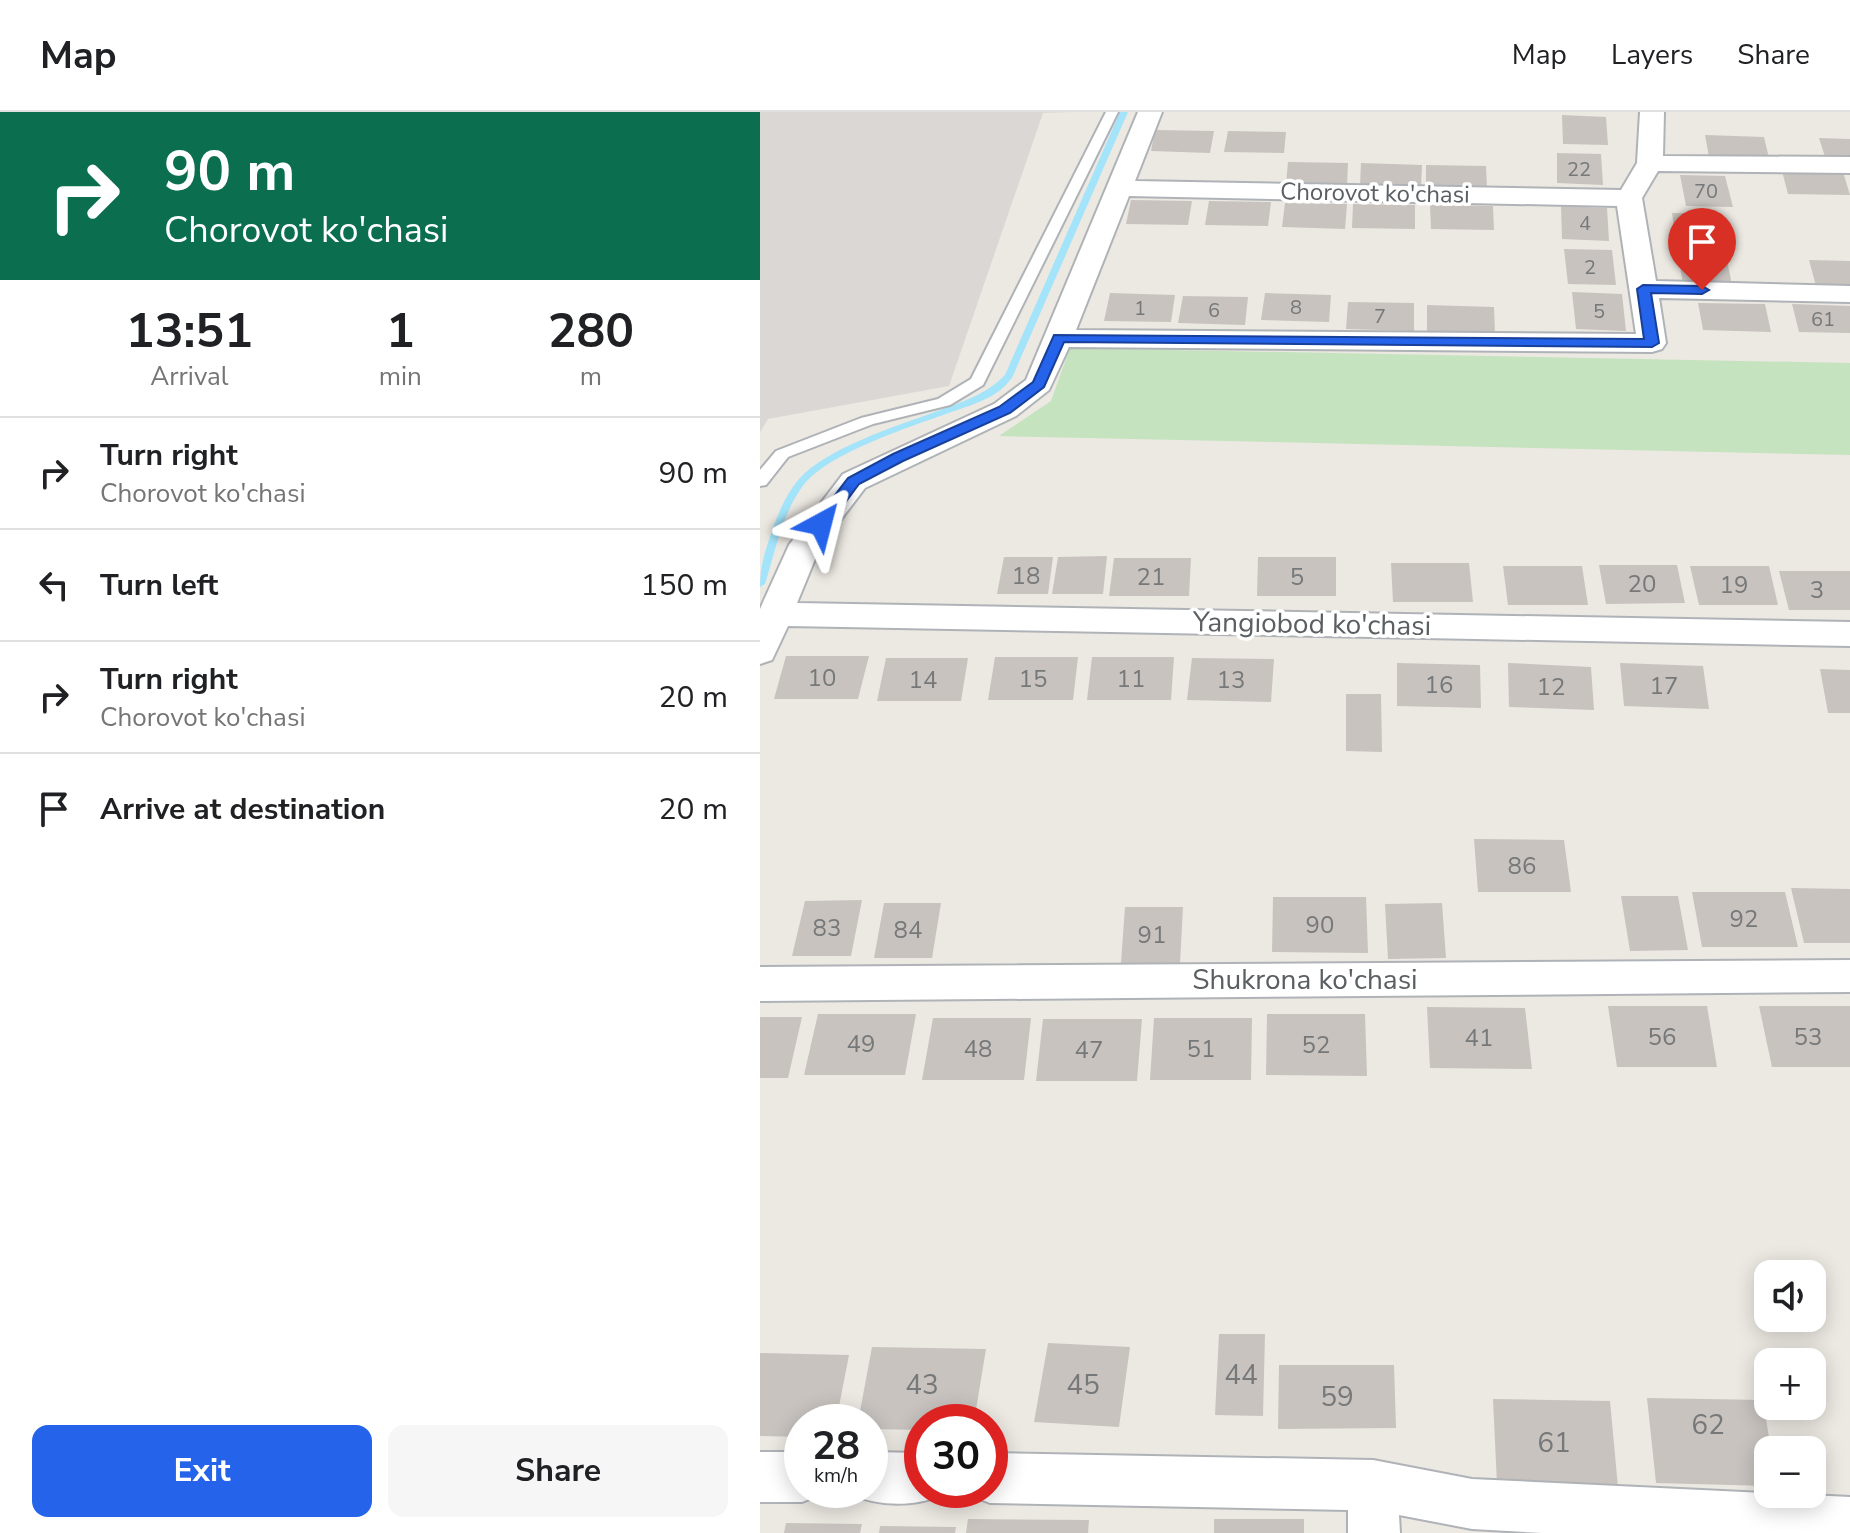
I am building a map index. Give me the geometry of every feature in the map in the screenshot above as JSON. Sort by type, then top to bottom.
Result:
[{"type":"street","points":[[760,652],[805,545],[854,481],[1005,410],[1039,384],[1150,112]]},
{"type":"street","points":[[1059,338],[1652,343],[1629,198],[1650,163],[1652,112]]},
{"type":"street","points":[[1650,163],[1850,165]]},
{"type":"street","name":"Chorovot ko'chasi","points":[[1121,188],[1629,198]]},
{"type":"street","points":[[1643,289],[1850,294]]},
{"type":"street","name":"Yangiobod ko'chasi","points":[[774,614],[1850,634]]},
{"type":"street","name":"Shukrona ko'chasi","points":[[760,984],[1850,976]]},
{"type":"street","points":[[760,1477],[784,1477]]},
{"type":"street","points":[[1008,1479],[1373,1509],[1472,1504],[1850,1523]]},
{"type":"lane","points":[[760,481],[782,454],[867,421],[944,402],[977,382],[1112,112]]},
{"type":"shaded area","points":[[760,112],[1072,112],[1043,113],[949,386],[768,419],[760,432]]},
{"type":"green space","points":[[1070,348],[1850,363],[1850,455],[999,436],[1051,401]]},
{"type":"building","points":[[1562,115],[1606,117],[1608,145],[1563,144]]},
{"type":"building","points":[[1155,130],[1214,131],[1210,153],[1151,151]]},
{"type":"building","points":[[1228,131],[1286,132],[1284,153],[1224,152]]},
{"type":"building","points":[[1705,135],[1764,137],[1769,158],[1709,157]]},
{"type":"building","points":[[1819,138],[1850,139],[1850,160],[1826,160]]},
{"type":"building","points":[[1557,153],[1601,154],[1603,185],[1557,183]]},
{"type":"building","points":[[1288,162],[1348,163],[1347,186],[1286,184]]},
{"type":"building","points":[[1361,163],[1422,165],[1421,187],[1360,186]]},
{"type":"building","points":[[1426,165],[1486,166],[1487,189],[1426,187]]},
{"type":"building","points":[[1782,171],[1843,172],[1850,195],[1788,194]]},
{"type":"building","points":[[1680,175],[1725,176],[1733,207],[1686,206]]},
{"type":"building","points":[[1131,200],[1192,201],[1188,225],[1126,224]]},
{"type":"building","points":[[1209,201],[1271,202],[1268,226],[1205,225]]},
{"type":"building","points":[[1285,203],[1347,204],[1345,229],[1282,227]]},
{"type":"building","points":[[1353,204],[1415,205],[1415,229],[1352,228]]},
{"type":"building","points":[[1430,205],[1493,206],[1494,230],[1431,229]]},
{"type":"building","points":[[1561,206],[1607,208],[1609,241],[1562,239]]},
{"type":"building","points":[[1672,213],[1718,214],[1725,247],[1677,246]]},
{"type":"building","points":[[1564,249],[1612,250],[1616,285],[1568,284]]},
{"type":"building","points":[[1677,249],[1725,250],[1732,285],[1683,284]]},
{"type":"building","points":[[1809,260],[1850,261],[1850,287],[1816,286]]},
{"type":"building","points":[[1572,292],[1622,294],[1626,331],[1576,329]]},
{"type":"building","points":[[1110,293],[1175,295],[1171,322],[1104,321]]},
{"type":"building","points":[[1265,293],[1331,295],[1329,322],[1261,320]]},
{"type":"building","points":[[1183,296],[1248,297],[1245,325],[1178,323]]},
{"type":"building","points":[[1348,302],[1414,303],[1414,331],[1346,329]]},
{"type":"building","points":[[1698,303],[1765,304],[1771,332],[1703,330]]},
{"type":"building","points":[[1792,304],[1850,306],[1850,333],[1799,332]]},
{"type":"building","points":[[1427,305],[1494,307],[1495,335],[1427,333]]},
{"type":"building","points":[[1107,556],[1103,594],[1052,594],[1058,557]]},
{"type":"building","points":[[1004,557],[1053,557],[1048,594],[997,594]]},
{"type":"building","points":[[1258,557],[1336,557],[1336,596],[1257,596]]},
{"type":"building","points":[[1114,558],[1191,558],[1189,596],[1109,596]]},
{"type":"building","points":[[1391,563],[1469,563],[1473,602],[1393,602]]},
{"type":"building","points":[[1599,565],[1677,565],[1685,603],[1606,604]]},
{"type":"building","points":[[1503,566],[1582,566],[1588,605],[1508,605]]},
{"type":"building","points":[[1690,566],[1769,566],[1778,605],[1699,605]]},
{"type":"building","points":[[1779,571],[1850,571],[1850,610],[1789,610]]},
{"type":"building","points":[[786,656],[869,656],[858,699],[774,699]]},
{"type":"building","points":[[995,657],[1078,657],[1073,700],[988,700]]},
{"type":"building","points":[[1092,657],[1174,657],[1171,700],[1087,700]]},
{"type":"building","points":[[886,658],[968,658],[961,701],[877,701]]},
{"type":"building","points":[[1192,658],[1274,659],[1271,702],[1187,700]]},
{"type":"building","points":[[1397,663],[1480,665],[1481,708],[1397,706]]},
{"type":"building","points":[[1508,663],[1591,667],[1594,710],[1509,707]]},
{"type":"building","points":[[1620,663],[1703,666],[1709,709],[1624,706]]},
{"type":"building","points":[[1820,669],[1850,670],[1850,713],[1828,713]]},
{"type":"building","points":[[1346,694],[1381,694],[1382,752],[1346,751]]},
{"type":"building","points":[[1474,839],[1564,840],[1571,892],[1478,892]]},
{"type":"building","points":[[1791,888],[1850,889],[1850,943],[1804,943]]},
{"type":"building","points":[[1692,892],[1785,892],[1798,947],[1702,947]]},
{"type":"building","points":[[1621,896],[1678,896],[1688,950],[1630,951]]},
{"type":"building","points":[[1273,897],[1366,897],[1368,953],[1272,952]]},
{"type":"building","points":[[862,900],[851,956],[792,956],[805,901]]},
{"type":"building","points":[[884,903],[941,903],[932,958],[874,958]]},
{"type":"building","points":[[1442,903],[1446,958],[1388,959],[1385,904]]},
{"type":"building","points":[[1125,907],[1183,907],[1180,963],[1121,963]]},
{"type":"building","points":[[1608,1006],[1707,1006],[1717,1067],[1617,1067]]},
{"type":"building","points":[[1759,1006],[1850,1006],[1850,1067],[1772,1067]]},
{"type":"building","points":[[1427,1007],[1525,1008],[1532,1069],[1430,1068]]},
{"type":"building","points":[[818,1014],[916,1014],[905,1075],[804,1075]]},
{"type":"building","points":[[1267,1014],[1365,1014],[1367,1076],[1266,1075]]},
{"type":"building","points":[[760,1017],[802,1017],[788,1078],[760,1078]]},
{"type":"building","points":[[933,1018],[1031,1018],[1024,1080],[922,1080]]},
{"type":"building","points":[[1154,1018],[1252,1018],[1251,1080],[1150,1080]]},
{"type":"building","points":[[1043,1019],[1142,1019],[1137,1081],[1036,1081]]},
{"type":"building","points":[[1219,1334],[1265,1334],[1263,1416],[1215,1415]]},
{"type":"building","points":[[1048,1343],[1130,1347],[1119,1427],[1034,1422]]},
{"type":"building","points":[[872,1347],[986,1349],[977,1404],[904,1404],[904,1430],[888,1429],[888,1404],[861,1404]]},
{"type":"building","points":[[760,1353],[849,1355],[839,1404],[784,1404],[784,1437],[760,1436]]},
{"type":"building","points":[[1279,1365],[1394,1365],[1396,1428],[1278,1429]]},
{"type":"building","points":[[1647,1398],[1754,1400],[1754,1420],[1766,1420],[1769,1436],[1754,1436],[1754,1486],[1656,1483]]},
{"type":"building","points":[[1493,1399],[1610,1401],[1618,1487],[1497,1484]]},
{"type":"building","points":[[968,1519],[1089,1520],[1088,1533],[966,1533]]},
{"type":"building","points":[[1214,1519],[1304,1519],[1304,1533],[1214,1533]]},
{"type":"building","points":[[786,1523],[862,1524],[860,1533],[784,1533]]},
{"type":"building","points":[[880,1526],[956,1527],[955,1533],[879,1533]]},
{"type":"waterway","points":[[760,584],[787,506],[801,482],[814,470],[856,446],[977,399],[997,389],[1009,376],[1124,112]]},
{"type":"route","points":[[821,524],[854,481],[1005,410],[1039,384],[1059,338],[1652,343],[1643,289],[1702,290]]}]
